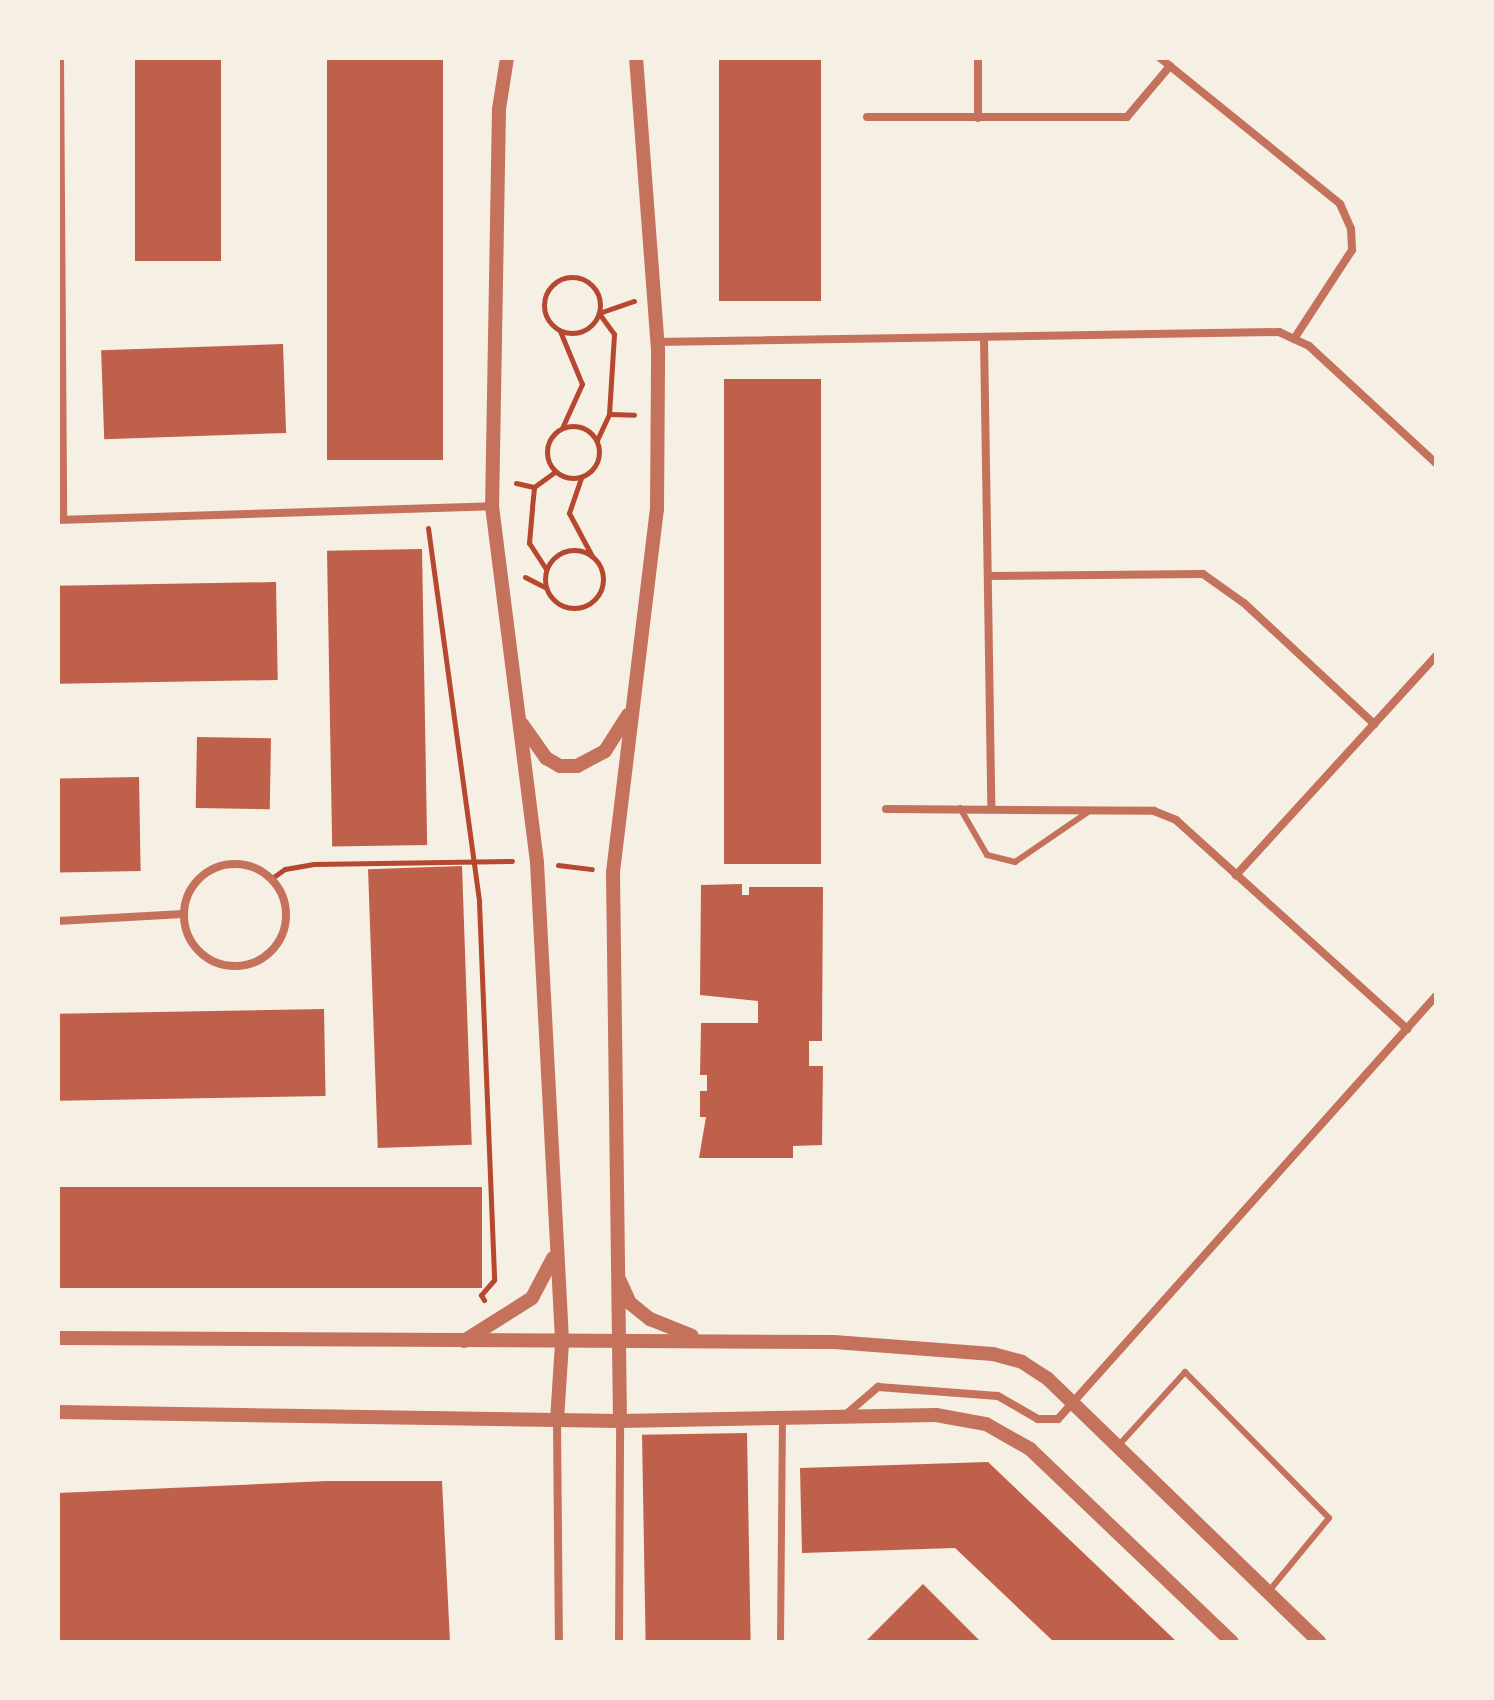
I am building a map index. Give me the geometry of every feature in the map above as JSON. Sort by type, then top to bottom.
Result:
[{"type":"street","points":[[60,58],[60,519],[492,506]]},
{"type":"street","points":[[518,58],[505,64],[492,506],[537,863],[562,1343],[557,1421],[559,1642]]},
{"type":"street","points":[[619,1642],[620,1421],[613,872],[657,510],[658,417],[657,342],[637,64],[624,58]]},
{"type":"street","points":[[978,58],[978,118]]},
{"type":"street","points":[[1160,58],[1340,204],[1351,229],[1352,250],[1294,339]]},
{"type":"street","points":[[867,117],[1127,117],[1170,66]]},
{"type":"street","points":[[657,342],[1279,332],[1309,346],[1436,463]]},
{"type":"street","points":[[984,338],[991,808]]},
{"type":"street","points":[[988,576],[1203,574],[1244,603],[1374,724]]},
{"type":"street","points":[[1236,875],[1436,656]]},
{"type":"street","points":[[518,716],[546,758],[560,766],[577,766],[605,751],[633,707]]},
{"type":"street","points":[[886,809],[1154,811],[1176,820],[1407,1029]]},
{"type":"street","points":[[241,864],[272,878],[282,893],[286,925],[269,954],[238,966],[207,958],[186,932],[183,914],[186,897],[208,871],[241,864]]},
{"type":"street","points":[[58,921],[183,914]]},
{"type":"street","points":[[844,1416],[878,1387],[998,1396],[1050,1421],[1073,1403],[1436,996]]},
{"type":"street","points":[[462,1342],[499,1323],[532,1298],[549,1273],[556,1246]]},
{"type":"street","points":[[617,1272],[630,1303],[650,1319],[707,1340]]},
{"type":"street","points":[[58,1338],[562,1343],[617,1340],[834,1342],[993,1354],[1022,1362],[1073,1403],[1266,1594],[1319,1642]]},
{"type":"street","points":[[58,1412],[557,1421],[936,1415],[986,1424],[1030,1449],[1232,1642]]},
{"type":"street","points":[[780,1642],[782,1416]]},
{"type":"lane","points":[[960,808],[987,855],[1015,862],[1091,810]]},
{"type":"lane","points":[[1117,1447],[1185,1372],[1329,1518],[1266,1594]]},
{"type":"path","points":[[555,472],[546,448],[562,428],[582,384],[559,330],[544,308],[547,291],[561,279],[579,277],[594,287],[599,313],[614,334],[609,414],[597,441],[595,467],[581,478],[569,513],[603,583],[585,606],[557,603],[546,587],[546,570],[529,543],[534,487],[555,472],[581,478]]},
{"type":"path","points":[[559,330],[587,329],[599,313],[654,297]]},
{"type":"path","points":[[609,414],[658,417]]},
{"type":"path","points":[[562,428],[578,426],[597,441]]},
{"type":"path","points":[[425,507],[479,902],[494,1280],[481,1295],[499,1323]]},
{"type":"path","points":[[546,570],[566,551],[592,556]]},
{"type":"path","points":[[272,878],[285,869],[314,864],[473,858],[613,872]]},
{"type":"building","points":[[135,58],[221,58],[221,261],[135,261]]},
{"type":"building","points":[[327,58],[443,58],[443,460],[327,460]]},
{"type":"building","points":[[719,58],[821,58],[821,301],[719,301]]},
{"type":"building","points":[[283,344],[286,433],[104,439],[101,350]]},
{"type":"building","points":[[724,379],[821,379],[821,864],[724,864]]},
{"type":"building","points":[[422,549],[427,845],[332,847],[327,551]]},
{"type":"building","points":[[276,582],[278,680],[60,684],[58,586]]},
{"type":"building","points":[[197,737],[271,738],[270,809],[196,808]]},
{"type":"building","points":[[139,777],[141,871],[60,872],[58,778]]},
{"type":"building","points":[[462,866],[472,1145],[378,1148],[368,869]]},
{"type":"building","points":[[742,884],[742,895],[749,895],[749,887],[823,887],[822,1041],[809,1041],[809,1066],[823,1066],[822,1145],[793,1146],[793,1158],[699,1158],[706,1117],[700,1117],[700,1091],[707,1091],[707,1075],[700,1075],[701,1023],[758,1023],[758,1001],[700,995],[701,885]]},
{"type":"building","points":[[324,1009],[326,1096],[60,1101],[58,1014]]},
{"type":"building","points":[[58,1187],[482,1187],[482,1288],[58,1288]]},
{"type":"building","points":[[747,1433],[751,1642],[646,1642],[642,1435]]},
{"type":"building","points":[[988,1462],[1177,1642],[1054,1642],[955,1548],[802,1553],[800,1468]]},
{"type":"building","points":[[327,1481],[442,1481],[450,1642],[58,1642],[58,1493]]},
{"type":"building","points":[[923,1584],[981,1642],[865,1642]]}]
